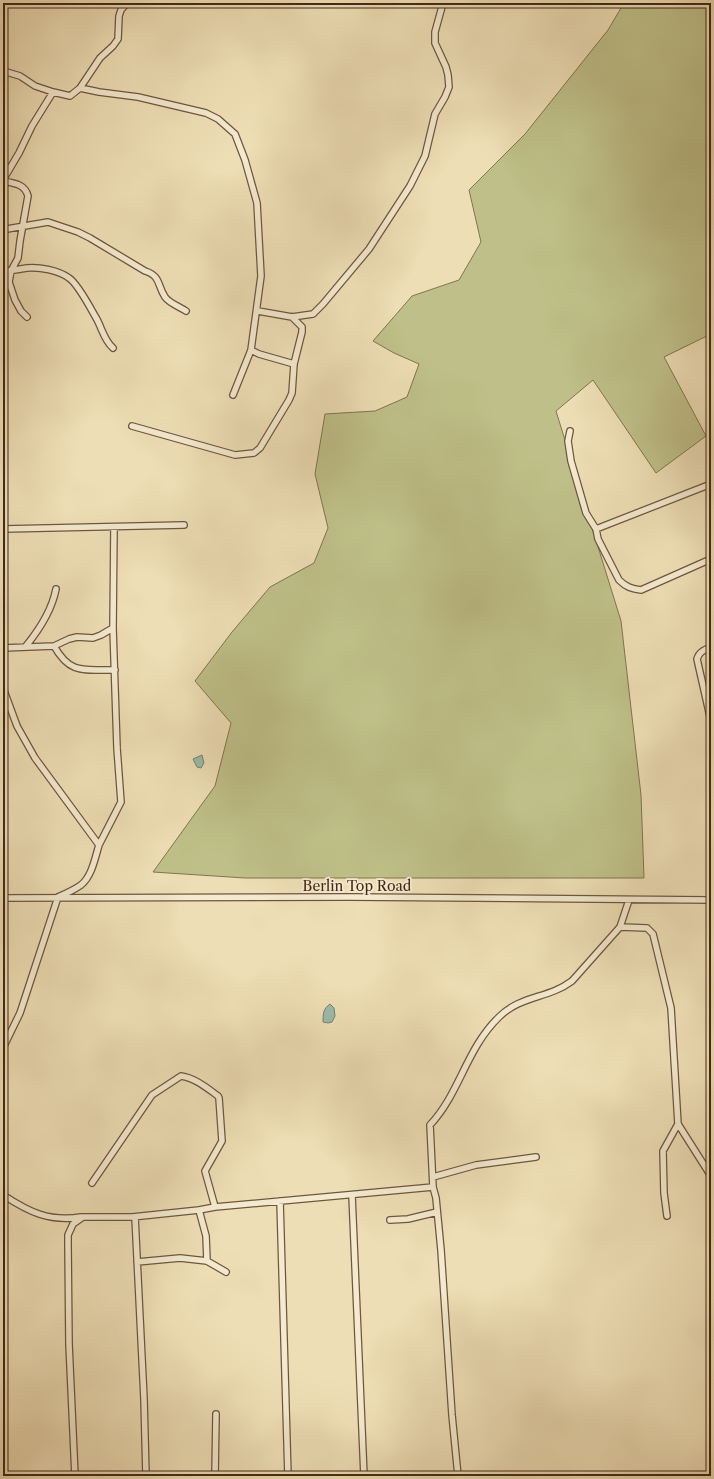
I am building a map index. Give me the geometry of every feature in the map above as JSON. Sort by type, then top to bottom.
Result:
[{"type":"street","points":[[3,71],[20,76],[35,86],[70,96],[80,88],[100,58],[118,39],[119,16],[121,10],[127,3]]},
{"type":"street","points":[[258,311],[292,317],[313,314],[369,249],[410,186],[425,156],[435,114],[449,87],[446,67],[435,43],[435,32],[443,3]]},
{"type":"street","points":[[80,88],[138,97],[206,113],[218,119],[235,134],[245,160],[257,203],[261,276],[258,311],[251,350],[233,395]]},
{"type":"street","points":[[27,317],[21,311],[9,282],[11,271],[18,258],[28,196],[27,192],[19,185],[3,181],[20,153],[32,126],[54,92]]},
{"type":"street","points":[[3,166],[9,169]]},
{"type":"street","points":[[3,229],[48,222],[78,232],[145,270],[153,273],[157,278],[166,298],[186,311]]},
{"type":"street","points":[[3,271],[28,268],[47,269],[70,278],[96,317],[107,342],[113,348]]},
{"type":"street","points":[[132,426],[235,455],[254,452],[260,448],[292,393],[294,364],[302,332],[302,326],[292,317]]},
{"type":"street","points":[[251,350],[259,354],[294,364]]},
{"type":"street","points":[[570,431],[568,441],[571,461],[586,513],[596,529],[598,539],[619,580],[624,585],[641,590],[711,559]]},
{"type":"street","points":[[596,529],[711,484]]},
{"type":"street","points":[[3,530],[184,525]]},
{"type":"street","points":[[3,1048],[20,1013],[58,898],[80,885],[87,878],[99,845],[121,802],[117,748],[113,628],[114,527]]},
{"type":"street","points":[[26,646],[40,629],[55,596],[56,589]]},
{"type":"street","points":[[3,648],[54,646],[77,637],[93,638],[113,628]]},
{"type":"street","points":[[54,646],[60,657],[76,669],[115,670]]},
{"type":"street","points":[[711,647],[702,652],[697,659],[711,721]]},
{"type":"street","points":[[3,688],[17,726],[35,758],[99,845]]},
{"type":"street","name":"Berlin Top Road","points":[[3,898],[357,897],[711,900]]},
{"type":"street","points":[[458,1476],[436,1198],[433,1187],[430,1125],[438,1117],[450,1098],[470,1055],[483,1036],[500,1016],[524,1000],[552,993],[565,987],[572,981],[620,927],[629,900]]},
{"type":"street","points":[[620,927],[646,928],[654,938],[671,1008],[678,1124],[711,1176]]},
{"type":"street","points":[[92,1183],[152,1095],[181,1076],[184,1076],[199,1083],[219,1098],[222,1141],[205,1171],[215,1207]]},
{"type":"street","points":[[667,1216],[664,1193],[663,1151],[678,1124]]},
{"type":"street","points":[[433,1177],[476,1165],[536,1157]]},
{"type":"street","points":[[3,1195],[37,1214],[67,1219],[82,1217],[135,1217],[215,1207],[433,1187]]},
{"type":"street","points":[[352,1195],[364,1476]]},
{"type":"street","points":[[280,1201],[288,1476]]},
{"type":"street","points":[[199,1210],[206,1236],[207,1261]]},
{"type":"street","points":[[390,1220],[408,1219],[437,1212]]},
{"type":"street","points":[[75,1476],[69,1344],[68,1235],[73,1224],[82,1217]]},
{"type":"street","points":[[135,1217],[144,1399],[146,1476]]},
{"type":"street","points":[[137,1262],[180,1258],[207,1261],[226,1272]]},
{"type":"street","points":[[215,1476],[216,1414]]},
{"type":"green space","points":[[624,3],[711,3],[711,334],[664,357],[706,436],[656,473],[593,380],[556,411],[621,621],[641,795],[644,878],[245,878],[153,872],[215,786],[231,723],[195,681],[232,632],[270,587],[314,563],[328,528],[315,474],[325,414],[375,411],[407,397],[419,364],[394,353],[373,341],[412,296],[459,280],[481,242],[469,190],[525,134],[608,30]]},
{"type":"shaded area","points":[[202,755],[204,763],[201,768],[197,767],[193,759]]},
{"type":"shaded area","points":[[330,1004],[334,1008],[335,1016],[332,1022],[323,1022],[324,1012]]}]
